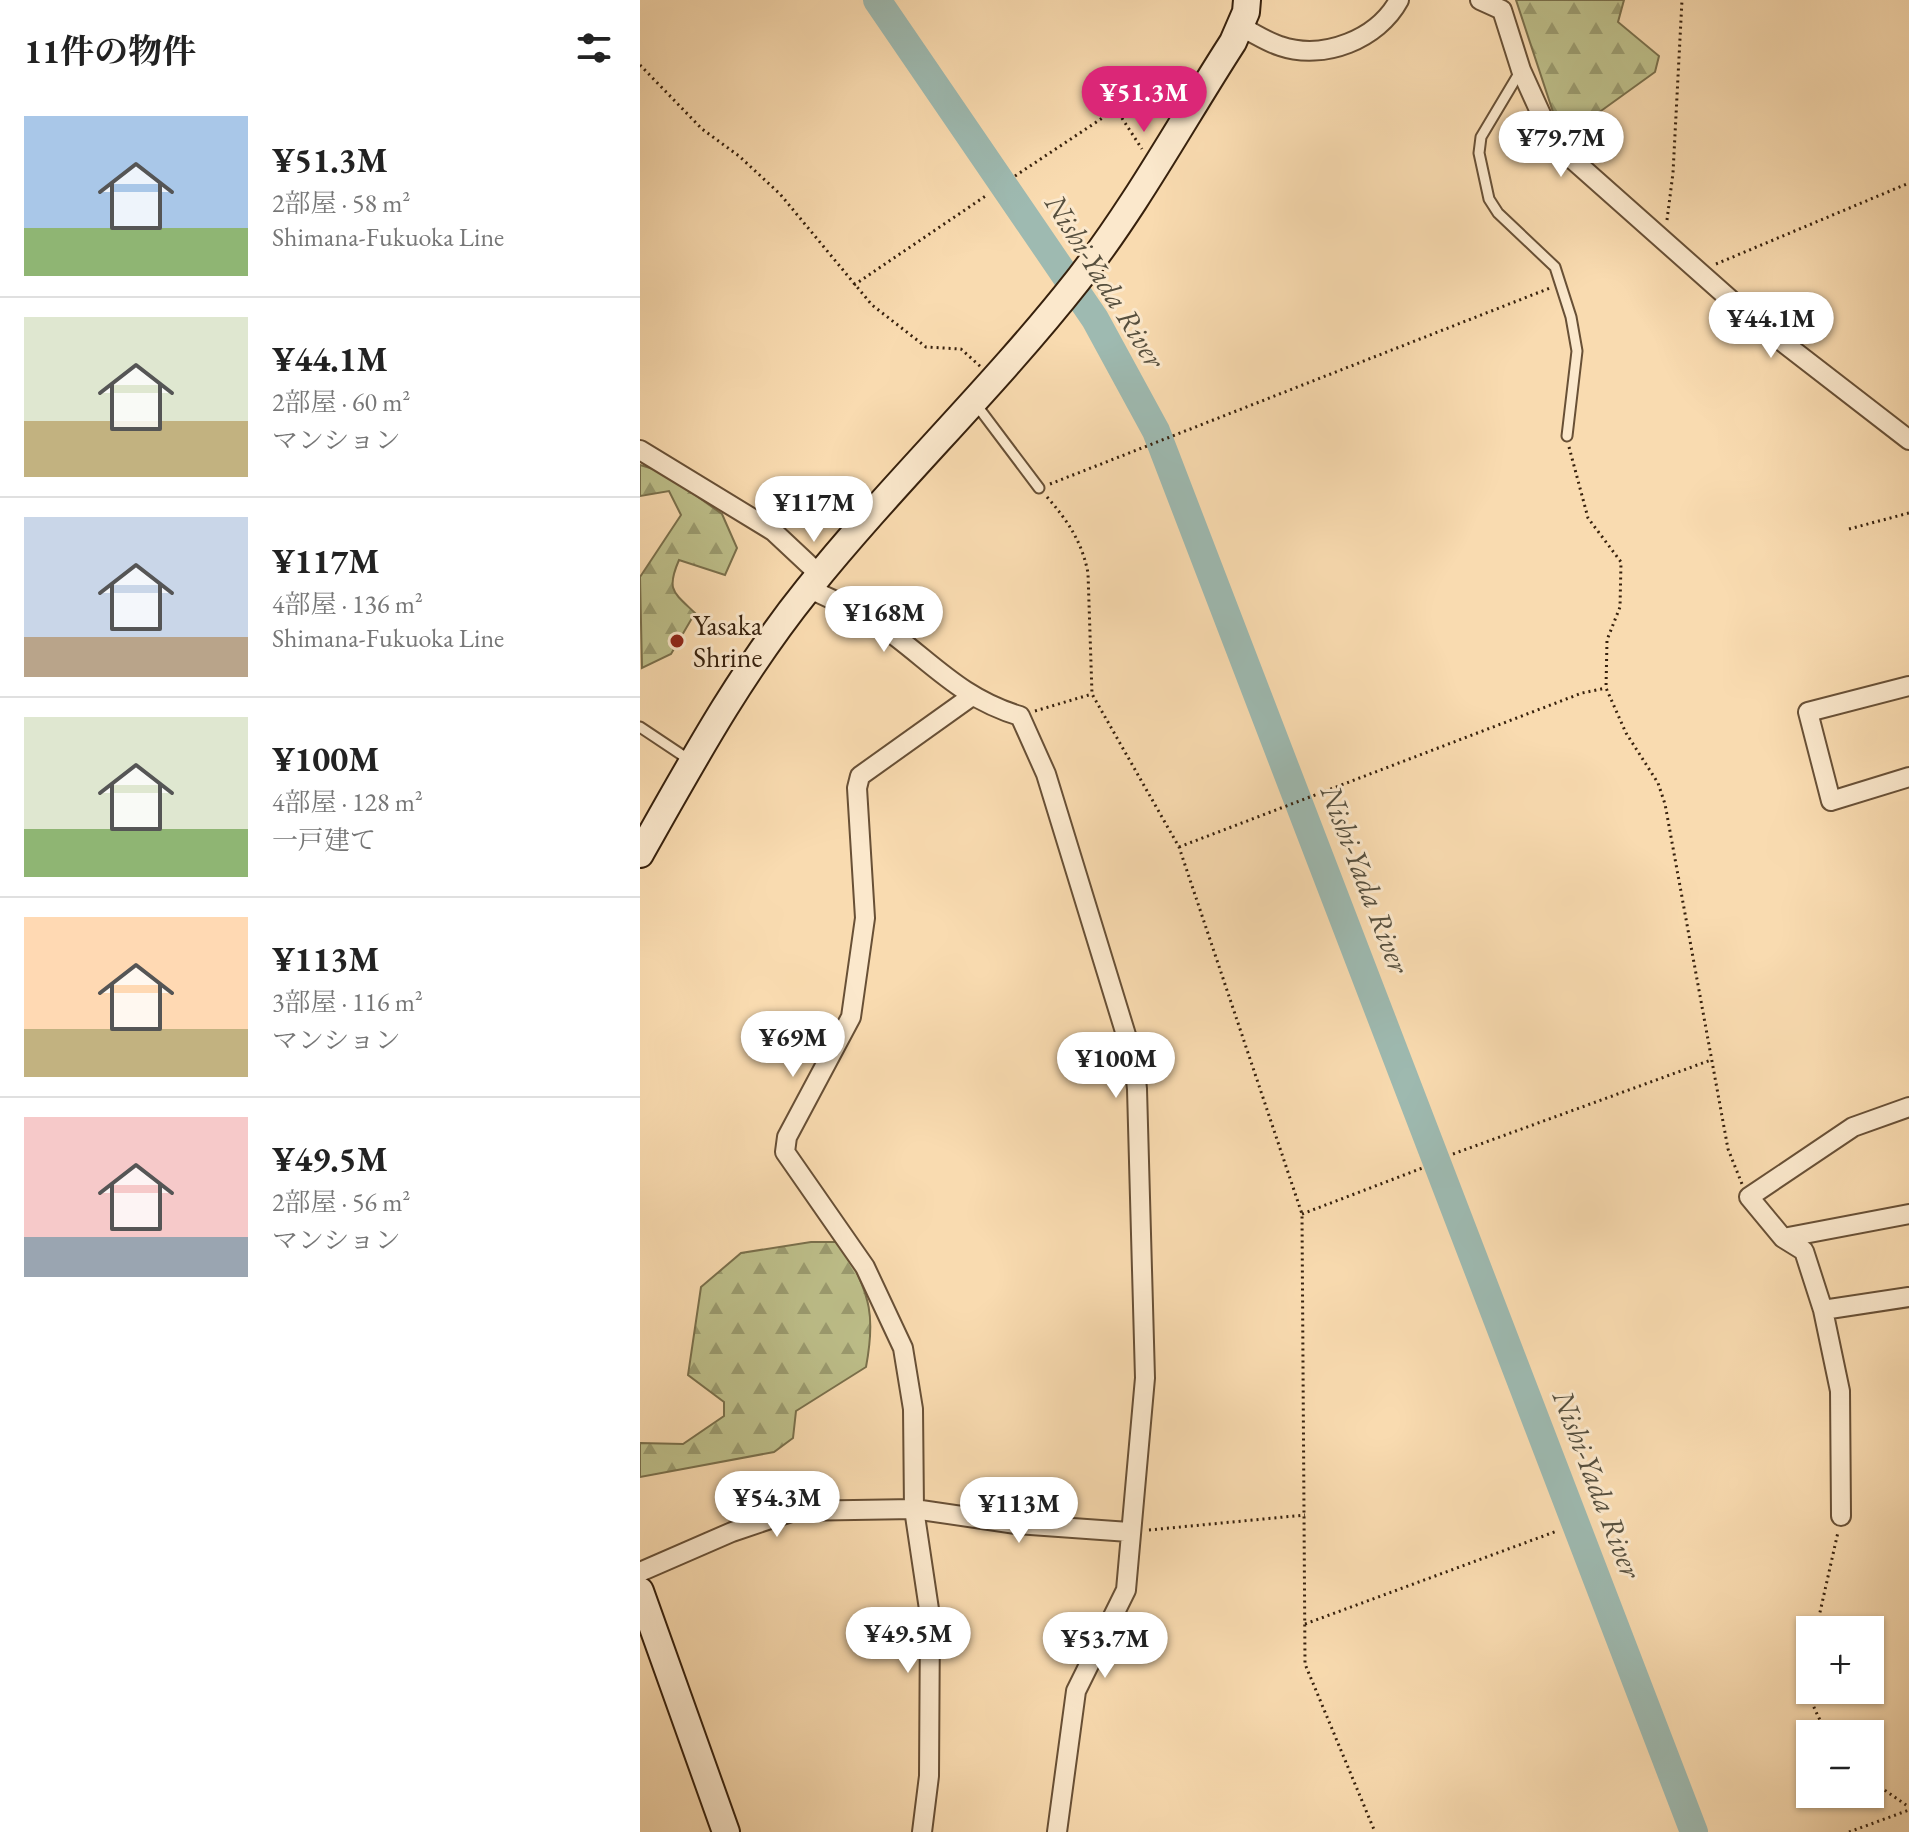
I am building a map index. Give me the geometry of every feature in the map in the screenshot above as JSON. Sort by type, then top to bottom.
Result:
[{"type":"main road","points":[[640,854],[725,702],[814,582],[975,403],[1074,285],[1241,27],[1247,0]]},
{"type":"main road","points":[[640,1591],[726,1832]]},
{"type":"street","points":[[1241,27],[1281,46],[1306,50],[1333,48],[1379,26],[1399,0]]},
{"type":"street","points":[[1480,0],[1502,10],[1521,70],[1554,143],[1750,317],[1909,440]]},
{"type":"street","points":[[640,450],[773,531],[814,582],[877,622],[929,668],[972,696],[1020,716],[1046,774],[1134,1061],[1145,1378],[1126,1590],[1076,1691],[1057,1832]]},
{"type":"street","points":[[1909,686],[1808,712],[1831,801],[1909,777]]},
{"type":"street","points":[[922,1832],[929,1776],[930,1616],[914,1509],[913,1409],[903,1348],[865,1267],[785,1152],[787,1137],[851,1017],[865,918],[857,788],[860,776],[972,696]]},
{"type":"street","points":[[1841,1516],[1841,1402],[1823,1310],[1804,1251],[1783,1238],[1749,1197],[1853,1127],[1909,1107]]},
{"type":"street","points":[[1783,1238],[1909,1214]]},
{"type":"street","points":[[1823,1310],[1909,1297]]},
{"type":"street","points":[[640,1572],[732,1532],[794,1511],[914,1509],[1016,1524],[1129,1532]]},
{"type":"lane","points":[[1521,70],[1481,137],[1483,181],[1498,213],[1555,267],[1571,317],[1577,351],[1567,436]]},
{"type":"lane","points":[[975,403],[1039,488]]},
{"type":"lane","points":[[640,727],[691,761]]},
{"type":"path","points":[[1664,242],[1673,173],[1682,0]]},
{"type":"path","points":[[640,65],[702,129],[739,156],[780,194],[872,305],[926,347],[961,349],[994,381]]},
{"type":"path","points":[[1015,176],[1116,109],[1155,164]]},
{"type":"path","points":[[1698,271],[1909,183]]},
{"type":"path","points":[[854,285],[987,195]]},
{"type":"path","points":[[1375,1832],[1305,1664],[1302,1214],[1179,847],[1092,694],[1084,554],[1066,518],[1039,488],[1560,285]]},
{"type":"path","points":[[1567,436],[1588,518],[1621,562],[1620,607],[1607,640],[1606,688],[1626,733],[1658,783],[1665,804],[1728,1149],[1749,1197]]},
{"type":"path","points":[[1849,529],[1909,513]]},
{"type":"path","points":[[1179,847],[1582,693],[1606,688]]},
{"type":"path","points":[[1020,716],[1092,694]]},
{"type":"path","points":[[1453,1154],[1711,1060]]},
{"type":"path","points":[[1302,1214],[1425,1167]]},
{"type":"path","points":[[1129,1532],[1305,1515]]},
{"type":"path","points":[[1819,1616],[1841,1516]]},
{"type":"path","points":[[1305,1624],[1557,1531]]},
{"type":"path","points":[[1884,1790],[1909,1809]]},
{"type":"path","points":[[1849,1832],[1909,1809]]},
{"type":"green space","points":[[1516,0],[1624,0],[1618,22],[1659,56],[1655,72],[1587,121],[1555,118]]},
{"type":"green space","points":[[640,465],[663,472],[722,514],[737,548],[725,575],[679,560],[673,578],[674,590],[695,613],[671,654],[642,668],[640,577],[681,515],[669,491],[640,496]]},
{"type":"green space","points":[[811,1242],[843,1242],[864,1289],[870,1315],[866,1367],[796,1411],[793,1438],[774,1452],[640,1477],[640,1443],[683,1444],[724,1416],[724,1402],[688,1375],[701,1287],[741,1253]]},
{"type":"waterway","name":"Nishi-Yada River","points":[[877,0],[1095,319],[1156,431],[1694,1832]]},
{"type":"place","name":"Yasaka Shrine","points":[[677,641]]}]
